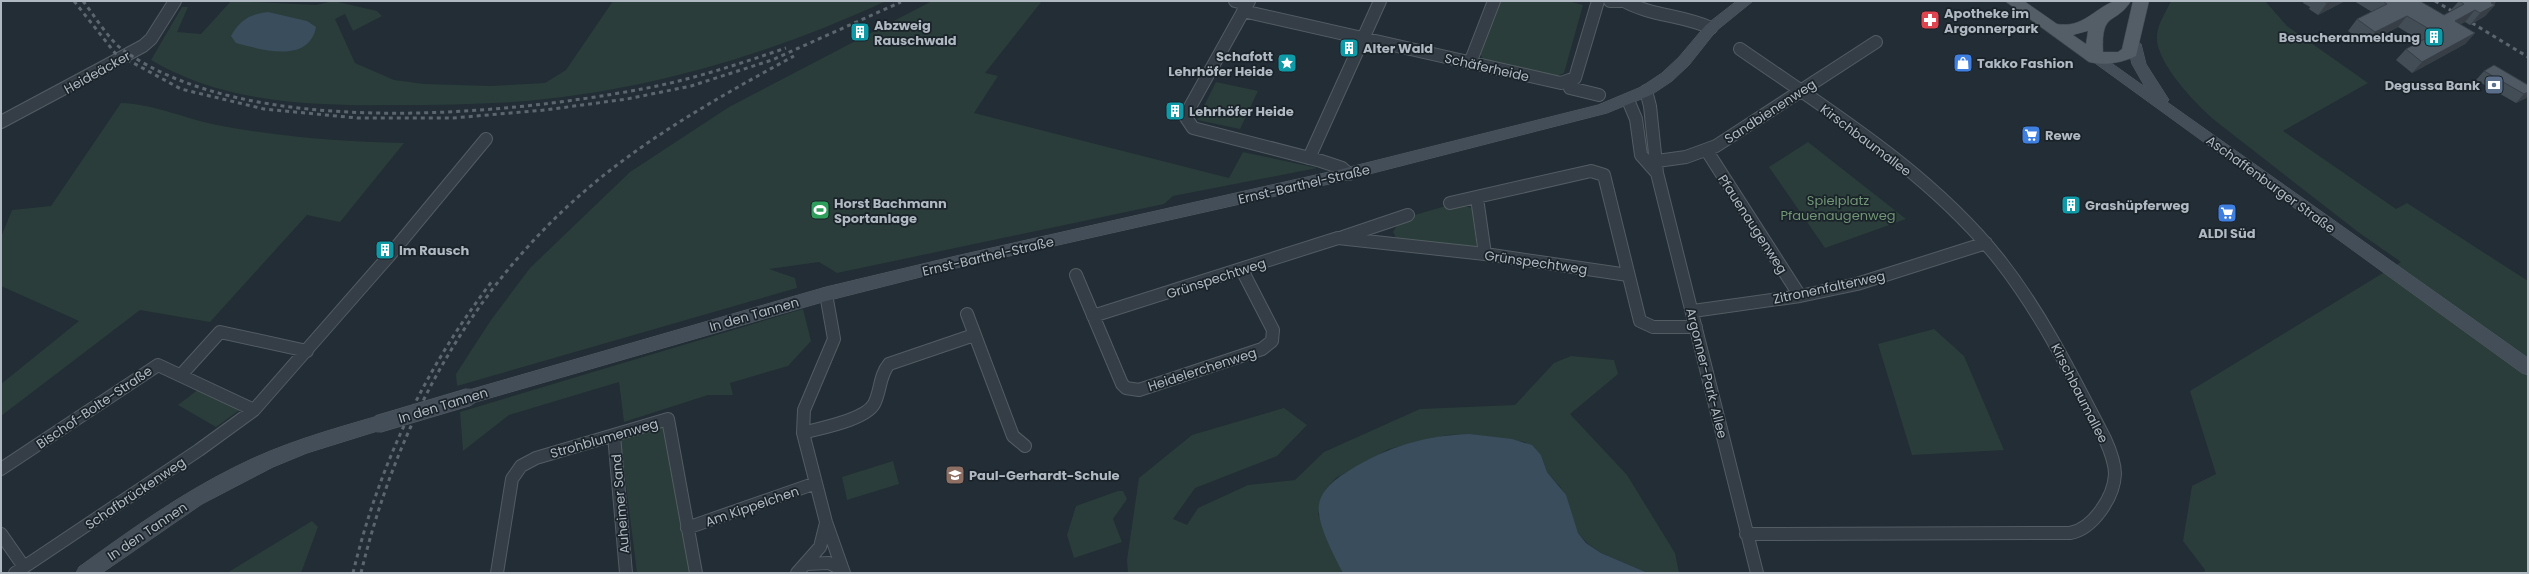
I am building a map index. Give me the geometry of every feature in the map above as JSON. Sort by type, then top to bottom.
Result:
[{"type":"main road","name":"Aschaffenburger Straße","points":[[2013,1],[2095,58]]},
{"type":"main road","points":[[2054,29],[2067,31],[2077,30],[2099,19],[2123,1]]},
{"type":"main road","points":[[2099,19],[2094,38],[2095,58],[2127,55],[2134,44],[2141,1]]},
{"type":"street","name":"Heideäcker","points":[[1,122],[143,46],[151,39],[175,1]]},
{"type":"street","name":"Schäferheide","points":[[1235,1],[1364,39],[1555,83],[1568,82],[1570,88],[1599,95]]},
{"type":"street","points":[[1309,158],[1380,1]]},
{"type":"street","points":[[1470,63],[1494,1]]},
{"type":"street","points":[[1568,82],[1574,78],[1598,1]]},
{"type":"street","points":[[1610,1],[1624,1],[1638,8],[1692,19],[1711,28]]},
{"type":"street","name":"Ernst-Barthel-Straße","points":[[826,294],[964,261],[1349,174],[1536,128],[1628,100],[1667,78],[1684,61],[1711,28],[1746,1]]},
{"type":"street","points":[[1247,5],[1185,116],[1188,123],[1193,128],[1342,168],[1349,174]]},
{"type":"street","name":"Sandbienenweg","points":[[1657,161],[1678,159],[1707,151],[1876,42]]},
{"type":"street","points":[[2134,44],[2142,70],[2166,109]]},
{"type":"street","name":"Kirschbaumallee","points":[[1740,50],[1800,91],[1910,174],[1986,243],[2026,294],[2041,318],[2110,450],[2115,467],[2114,485],[2109,496],[2088,526],[2074,532],[2054,534],[1746,534]]},
{"type":"street","name":"Aschaffenburger Straße","points":[[2095,58],[2528,368]]},
{"type":"street","name":"Argonner-Park-Allee","points":[[1646,91],[1650,106],[1657,161],[1657,173],[1696,326],[1746,534],[1757,573]]},
{"type":"street","name":"Argonner-Park-Allee","points":[[1628,100],[1636,119],[1641,155],[1657,173]]},
{"type":"street","points":[[254,410],[308,351],[486,139]]},
{"type":"street","name":"Pfauenaugenweg","points":[[1707,151],[1800,296]]},
{"type":"street","points":[[1450,203],[1591,171],[1604,175],[1637,314],[1642,324],[1653,327],[1696,326]]},
{"type":"street","points":[[1477,198],[1485,254]]},
{"type":"street","name":"Grünspechtweg","points":[[1093,316],[1242,270],[1408,215]]},
{"type":"street","name":"Grünspechtweg","points":[[1338,238],[1485,254],[1628,275]]},
{"type":"street","name":"Zitronenfalterweg","points":[[1692,311],[1800,296],[1857,284],[1986,243]]},
{"type":"street","name":"Heidelerchenweg","points":[[1076,275],[1122,384],[1126,388],[1139,390],[1262,349],[1272,341],[1273,330],[1242,270]]},
{"type":"street","points":[[826,294],[834,339],[804,410],[803,432],[826,522],[844,571]]},
{"type":"street","name":"In den Tannen","points":[[86,573],[166,517],[213,487],[240,473],[296,449],[469,397],[826,294]]},
{"type":"street","points":[[967,314],[1013,436],[1025,446]]},
{"type":"street","points":[[181,375],[220,332],[308,351]]},
{"type":"street","points":[[803,432],[864,414],[874,406],[883,370],[889,364],[974,335]]},
{"type":"street","name":"Bischof-Bolte-Straße","points":[[1,469],[158,365],[254,410]]},
{"type":"street","name":"Schafbrückenweg","points":[[20,570],[199,450],[254,410]]},
{"type":"street","name":"Strohblumenweg","points":[[497,573],[512,479],[521,466],[536,458],[668,419],[696,573]]},
{"type":"street","name":"Auheimer Sand","points":[[614,435],[626,573]]},
{"type":"street","name":"Am Kippelchen","points":[[687,528],[816,483]]},
{"type":"street","points":[[802,568],[820,547],[825,536],[826,522]]},
{"type":"street","points":[[1,534],[20,570]]},
{"type":"street","points":[[802,568],[829,563],[844,571]]},
{"type":"green space","points":[[231,1],[316,5],[334,1],[377,11],[382,16],[353,31],[345,14],[335,19],[355,63],[394,80],[424,84],[491,86],[545,83],[566,70],[613,1],[886,1],[842,20],[751,54],[657,80],[609,90],[513,102],[441,105],[334,105],[302,103],[240,94],[209,86],[179,75],[151,60],[182,7],[188,7],[177,32],[201,34]]},
{"type":"green space","points":[[932,1],[1042,1],[985,73],[998,76],[974,113],[1229,178],[1243,152],[1317,168],[1173,196],[1164,204],[837,273],[819,262],[769,269],[795,278],[797,288],[457,386],[456,374],[491,320],[530,268],[630,172],[729,107]]},
{"type":"green space","points":[[1501,1],[1568,1],[1583,5],[1564,73],[1557,76],[1483,59],[1480,54]]},
{"type":"green space","points":[[2171,1],[2265,1],[2287,26],[2368,83],[2283,131],[2396,209],[2407,203],[2528,281],[2528,573],[2204,573],[2205,570],[2183,541],[2192,486],[2216,474],[2190,391],[2401,262],[2358,232],[2213,119],[2196,103],[2169,69],[2162,57],[2158,45],[2157,35],[2159,26]]},
{"type":"green space","points":[[1216,82],[1258,91],[1240,129],[1197,120]]},
{"type":"green space","points":[[121,103],[147,106],[209,123],[245,130],[335,140],[404,143],[340,222],[307,215],[210,322],[140,310],[1,416],[1,384],[79,321],[1,286],[1,237],[12,210],[51,206]]},
{"type":"green space","name":"Spielplatz Pfauenaugenweg","points":[[1808,142],[1906,219],[1825,248],[1769,167]]},
{"type":"green space","points":[[1456,203],[1472,208],[1477,247],[1397,240],[1393,232],[1401,219]]},
{"type":"green space","points":[[803,309],[811,341],[788,366],[730,383],[733,395],[708,395],[624,422],[619,382],[509,415],[463,451],[460,412]]},
{"type":"green space","points":[[1934,329],[1964,356],[2004,450],[1912,455],[1878,344]]},
{"type":"green space","points":[[1571,356],[1614,360],[1618,374],[1570,414],[1627,475],[1675,553],[1679,573],[1648,573],[1601,553],[1587,543],[1578,533],[1561,488],[1547,472],[1541,455],[1525,442],[1470,434],[1447,435],[1389,449],[1336,478],[1326,489],[1318,514],[1343,573],[1128,573],[1127,560],[1139,478],[1192,435],[1284,408],[1307,425],[1277,456],[1195,488],[1173,519],[1187,525],[1198,508],[1248,485],[1295,480],[1324,452],[1420,409],[1515,405],[1554,363]]},
{"type":"green space","points":[[199,389],[241,409],[216,427],[178,405]]},
{"type":"green space","points":[[668,422],[691,573],[637,573],[620,437]]},
{"type":"green space","points":[[893,461],[899,484],[847,500],[842,477]]},
{"type":"green space","points":[[1118,491],[1123,491],[1127,499],[1113,519],[1122,542],[1074,558],[1067,535],[1076,506]]},
{"type":"green space","points":[[312,521],[318,527],[301,573],[227,573]]},
{"type":"water","points":[[268,12],[307,21],[316,27],[312,39],[304,46],[283,52],[258,49],[236,43],[231,36],[234,30],[242,22],[256,14]]},
{"type":"water","points":[[1470,434],[1512,439],[1532,445],[1541,455],[1547,472],[1566,495],[1578,533],[1586,543],[1601,553],[1648,573],[1343,573],[1327,540],[1320,521],[1320,499],[1330,484],[1364,462],[1407,444],[1438,437]]},
{"type":"building","points":[[2383,1],[2420,1],[2444,15],[2464,4],[2459,1],[2494,1],[2491,3],[2495,5],[2480,13],[2475,10],[2455,21],[2475,33],[2422,62],[2406,49],[2436,33],[2407,16],[2375,32],[2357,19],[2387,4]]},
{"type":"building","points":[[2494,65],[2528,85],[2528,92],[2524,94],[2484,71]]},
{"type":"railway","points":[[74,1],[115,53],[181,89],[264,109],[357,118],[453,118],[545,110],[627,99],[691,86],[772,60],[901,2]]},
{"type":"railway","points":[[83,1],[107,34],[118,46],[175,78],[236,97],[304,109],[375,113],[447,112],[518,107],[583,99],[679,81],[733,66],[786,48]]},
{"type":"railway","points":[[2435,1],[2452,11]]},
{"type":"railway","points":[[2472,23],[2528,57]]},
{"type":"railway","points":[[361,573],[375,521],[393,470],[414,421],[438,373],[465,328],[496,284],[531,243],[569,205],[621,162],[648,142],[705,106],[794,56]]},
{"type":"railway","points":[[353,573],[376,494],[407,419],[446,348],[493,280]]},
{"type":"place","name":"Apotheke im Argonnerpark","points":[[1930,20]]},
{"type":"place","name":"Abzweig Rauschwald","points":[[860,32]]},
{"type":"place","name":"Besucheranmeldung","points":[[2434,37]]},
{"type":"place","name":"Alter Wald","points":[[1349,48]]},
{"type":"place","name":"Schafott Lehrhöfer Heide","points":[[1287,63]]},
{"type":"place","name":"Takko Fashion","points":[[1963,63]]},
{"type":"place","name":"Degussa Bank","points":[[2494,85]]},
{"type":"place","name":"Lehrhöfer Heide","points":[[1175,111]]},
{"type":"place","name":"Rewe","points":[[2031,135]]},
{"type":"place","name":"Grashüpferweg","points":[[2071,205]]},
{"type":"place","name":"Horst Bachmann Sportanlage","points":[[820,210]]},
{"type":"place","name":"ALDI Süd","points":[[2227,213]]},
{"type":"place","name":"Im Rausch","points":[[385,250]]},
{"type":"place","name":"Paul-Gerhardt-Schule","points":[[955,475]]}]
